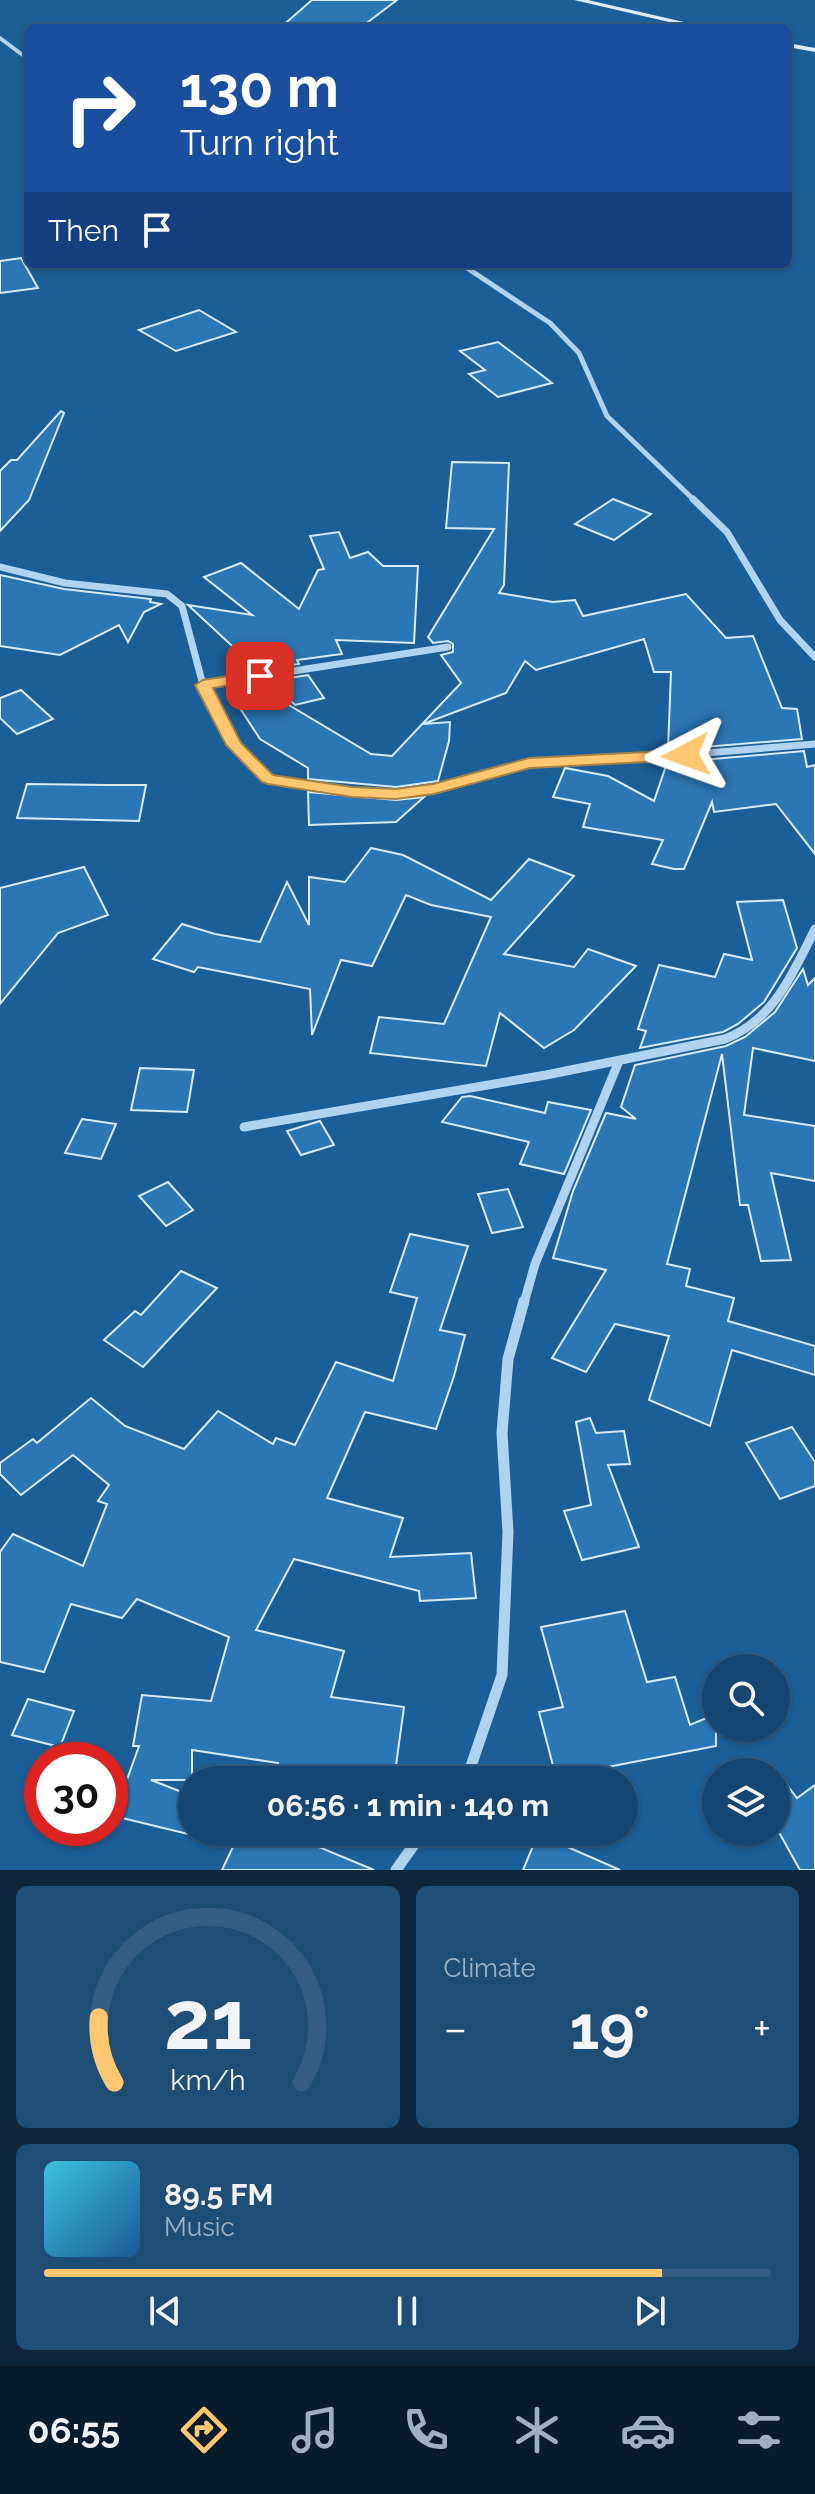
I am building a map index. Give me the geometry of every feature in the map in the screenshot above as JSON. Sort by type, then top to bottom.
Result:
[{"type":"street","points":[[578,0],[688,24]]},
{"type":"street","points":[[0,38],[24,56]]},
{"type":"street","points":[[792,46],[815,50]]},
{"type":"street","points":[[467,268],[550,323],[579,353],[607,416],[727,532],[780,620],[815,657]]},
{"type":"street","points":[[0,567],[65,583],[167,594],[182,606],[203,685],[234,745],[268,779],[352,792],[396,794],[434,789],[529,763],[657,757],[815,744]]},
{"type":"street","points":[[203,685],[448,647]]},
{"type":"street","points":[[244,1127],[619,1061],[745,1030],[768,1011],[815,929]]},
{"type":"street","points":[[471,1766],[502,1675],[508,1532],[502,1433],[508,1359],[535,1264],[619,1061]]},
{"type":"street","points":[[396,1870],[413,1846]]},
{"type":"building","points":[[312,0],[397,0],[365,24],[285,24]]},
{"type":"building","points":[[21,258],[38,288],[0,293],[0,261]]},
{"type":"building","points":[[199,310],[236,332],[176,351],[139,330]]},
{"type":"building","points":[[498,342],[552,383],[498,397],[469,374],[485,370],[460,351]]},
{"type":"building","points":[[61,411],[64,413],[29,500],[0,531],[0,471],[11,460],[17,460]]},
{"type":"building","points":[[452,462],[509,463],[504,585],[499,593],[553,602],[575,600],[583,616],[686,594],[726,638],[753,636],[782,708],[797,709],[802,739],[668,750],[671,672],[654,672],[644,639],[536,670],[525,661],[506,693],[423,724],[450,722],[449,741],[438,781],[396,787],[308,779],[308,768],[260,739],[232,696],[262,689],[371,754],[392,756],[461,683],[441,655],[453,652],[453,644],[448,641],[433,643],[428,637],[494,529],[446,528]]},
{"type":"building","points":[[613,499],[651,514],[614,540],[575,524]]},
{"type":"building","points":[[339,532],[350,558],[368,552],[383,566],[418,566],[414,643],[336,640],[342,654],[297,660],[299,664],[258,670],[188,605],[252,615],[204,577],[241,563],[299,609],[318,570],[324,569],[310,536]]},
{"type":"building","points":[[0,575],[64,589],[151,599],[150,602],[161,604],[144,612],[128,642],[119,625],[60,655],[0,646]]},
{"type":"building","points":[[308,675],[324,698],[295,705],[270,681]]},
{"type":"building","points":[[21,690],[53,719],[17,734],[0,718],[0,698]]},
{"type":"building","points":[[804,751],[807,767],[815,765],[815,854],[776,804],[714,812],[712,802],[684,869],[674,869],[652,864],[663,840],[583,827],[590,804],[553,797],[565,768],[608,776],[654,801],[667,763]]},
{"type":"building","points":[[27,784],[146,785],[139,821],[17,818]]},
{"type":"building","points":[[308,792],[396,800],[424,797],[396,822],[309,825]]},
{"type":"building","points":[[371,848],[403,855],[491,900],[529,859],[574,876],[504,954],[574,967],[588,949],[636,966],[574,1030],[544,1048],[500,1013],[486,1066],[370,1053],[379,1017],[444,1024],[491,917],[431,905],[406,895],[372,966],[341,960],[312,1035],[310,989],[198,967],[194,972],[153,959],[182,924],[260,942],[287,882],[309,925],[309,877],[345,882]]},
{"type":"building","points":[[84,867],[108,915],[58,933],[0,1004],[0,888]]},
{"type":"building","points":[[783,900],[797,948],[764,1002],[738,1024],[723,1032],[640,1048],[646,1031],[638,1029],[659,965],[715,977],[724,954],[752,960],[737,902]]},
{"type":"building","points":[[803,969],[808,985],[815,978],[815,1061],[753,1048],[744,1115],[815,1126],[815,1181],[771,1173],[791,1260],[761,1261],[748,1205],[740,1205],[722,1054],[667,1264],[690,1269],[686,1286],[734,1298],[728,1321],[815,1346],[815,1375],[732,1350],[710,1426],[649,1400],[669,1336],[615,1324],[586,1372],[552,1358],[606,1270],[553,1258],[573,1191],[606,1113],[636,1119],[621,1107],[635,1065],[726,1046],[745,1037],[775,1012]]},
{"type":"building","points":[[140,1068],[194,1070],[187,1112],[131,1110]]},
{"type":"building","points":[[470,1096],[545,1113],[548,1102],[591,1110],[564,1174],[520,1164],[529,1142],[442,1122],[462,1097]]},
{"type":"building","points":[[82,1119],[116,1124],[101,1159],[65,1153]]},
{"type":"building","points":[[320,1121],[334,1145],[301,1155],[287,1131]]},
{"type":"building","points":[[168,1182],[193,1210],[166,1226],[139,1196]]},
{"type":"building","points":[[508,1189],[523,1227],[492,1233],[478,1194]]},
{"type":"building","points":[[410,1234],[468,1246],[440,1330],[465,1335],[436,1429],[365,1412],[327,1498],[403,1518],[390,1557],[471,1553],[476,1598],[420,1601],[419,1591],[294,1559],[256,1630],[344,1651],[331,1697],[404,1707],[396,1766],[277,1766],[278,1763],[192,1750],[192,1766],[178,1766],[178,1780],[151,1780],[178,1791],[178,1832],[128,1819],[128,1777],[139,1746],[133,1746],[142,1695],[211,1701],[229,1637],[137,1599],[122,1618],[71,1604],[44,1672],[0,1662],[0,1552],[13,1534],[83,1566],[107,1504],[98,1501],[109,1485],[73,1455],[21,1495],[0,1474],[0,1463],[33,1439],[37,1443],[91,1398],[125,1426],[184,1449],[218,1411],[273,1444],[276,1438],[295,1445],[336,1362],[393,1381],[417,1298],[390,1292]]},
{"type":"building","points":[[181,1271],[217,1288],[143,1367],[104,1340],[135,1311],[141,1315]]},
{"type":"building","points":[[590,1418],[596,1433],[624,1431],[630,1464],[608,1465],[639,1547],[582,1560],[564,1511],[591,1505],[576,1422]]},
{"type":"building","points":[[792,1427],[815,1462],[815,1486],[780,1499],[746,1443]]},
{"type":"building","points":[[625,1611],[647,1682],[675,1677],[690,1725],[702,1720],[702,1742],[716,1742],[716,1746],[613,1766],[553,1766],[539,1712],[563,1707],[541,1627]]},
{"type":"building","points":[[28,1699],[74,1711],[62,1742],[40,1742],[12,1735]]},
{"type":"building","points":[[815,1785],[815,1870],[800,1870],[787,1846],[790,1846],[790,1789],[797,1798]]},
{"type":"building","points":[[233,1846],[317,1846],[374,1870],[222,1870]]},
{"type":"building","points":[[533,1846],[565,1846],[620,1870],[523,1870]]},
{"type":"route","points":[[260,676],[203,685],[234,745],[268,779],[352,792],[396,794],[434,789],[529,763],[686,755]]}]
